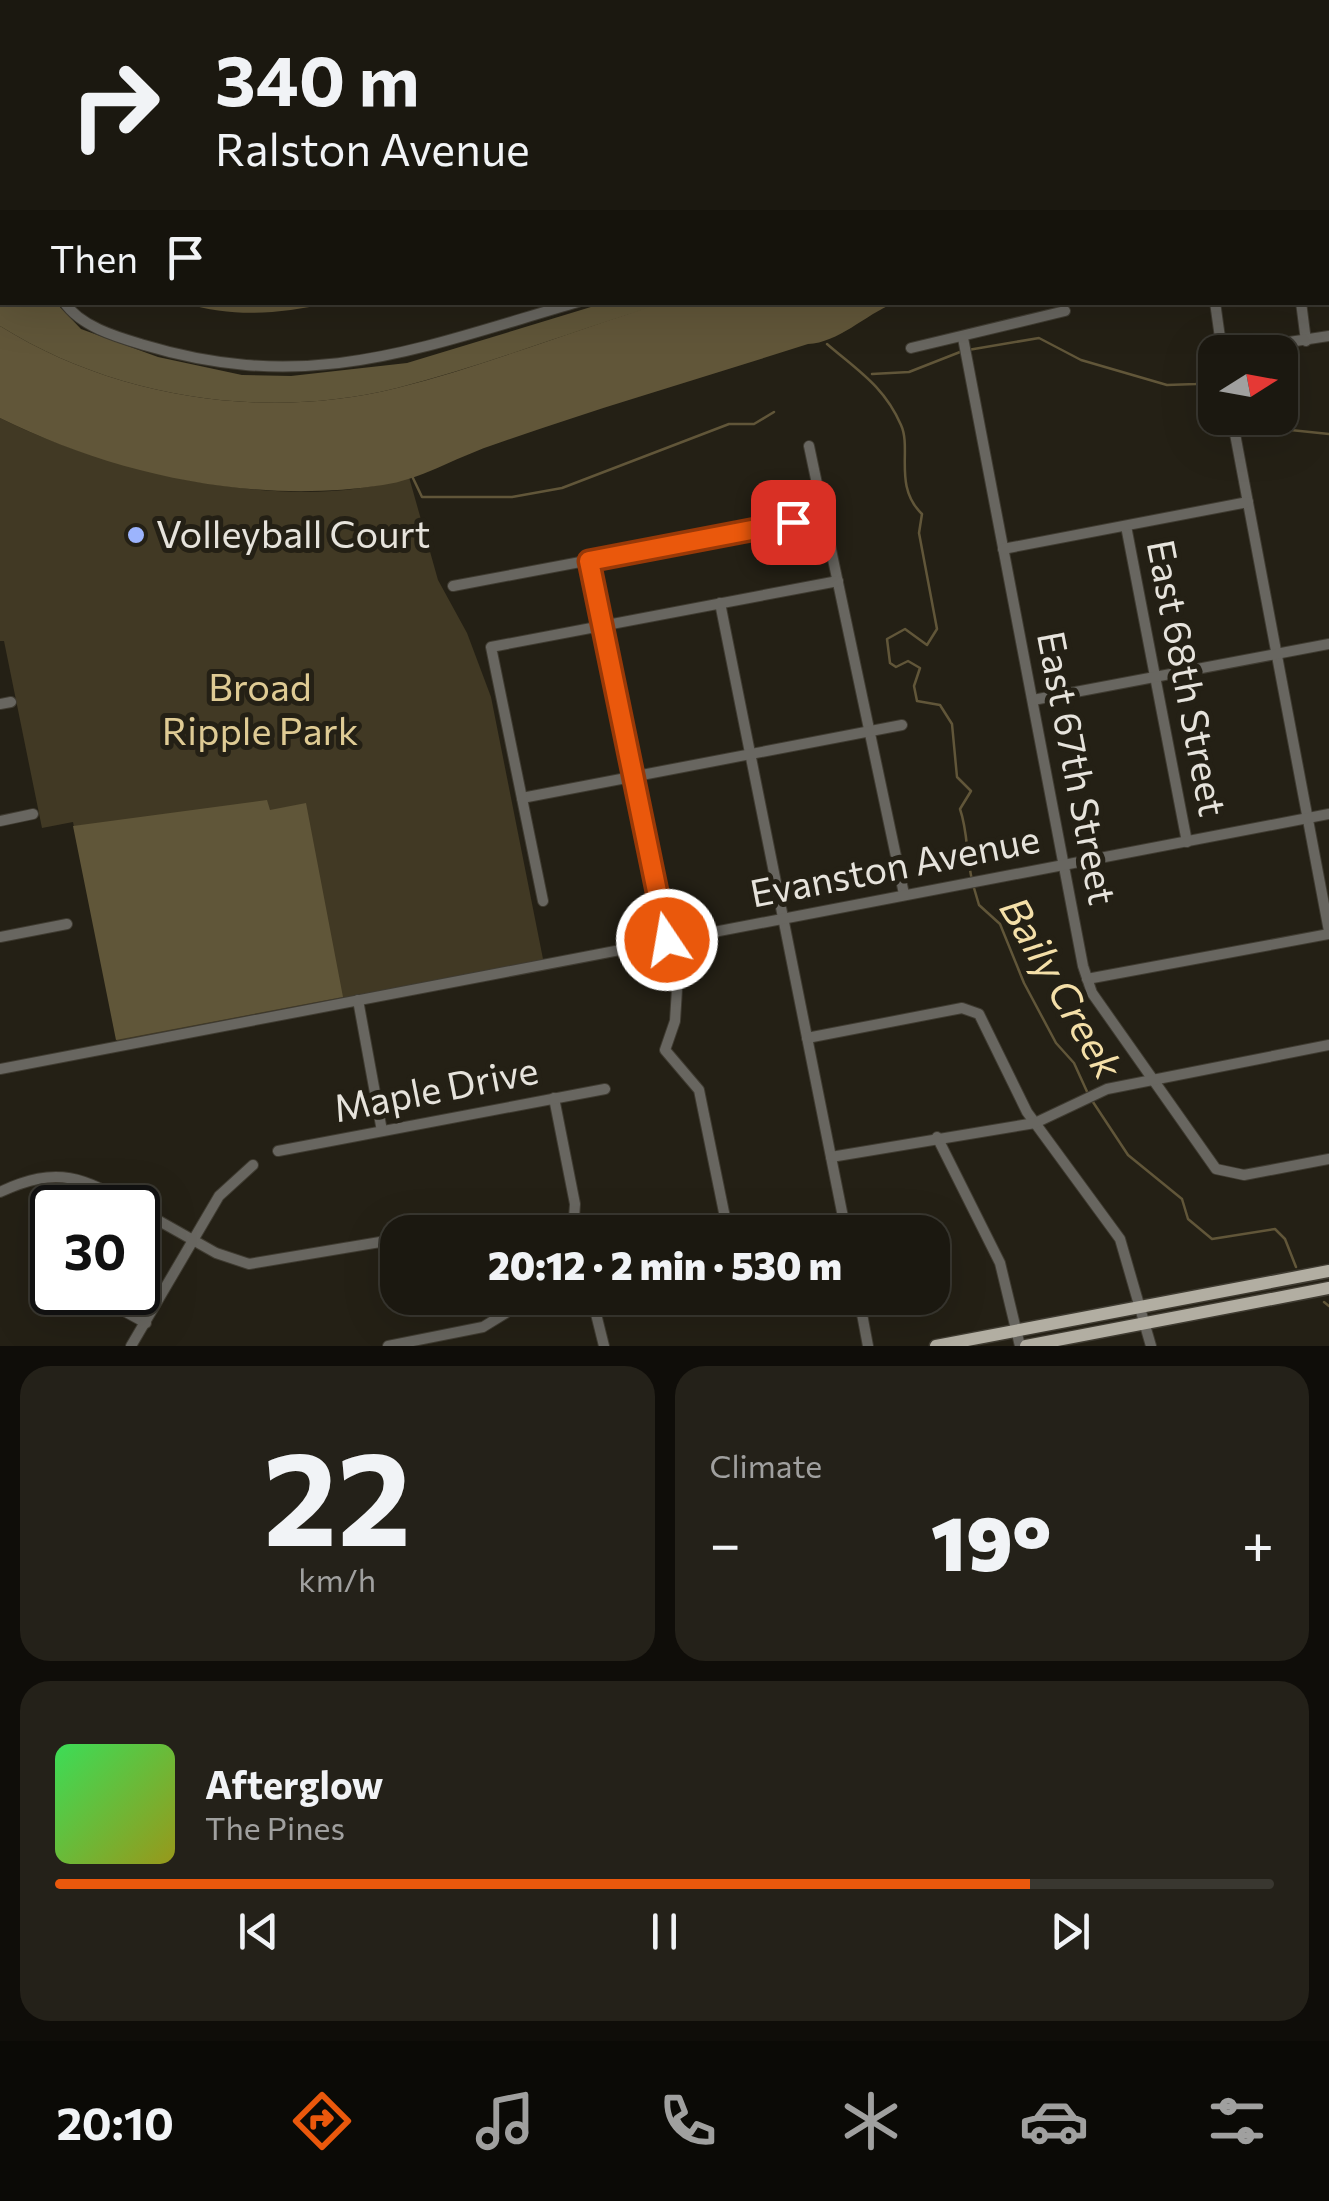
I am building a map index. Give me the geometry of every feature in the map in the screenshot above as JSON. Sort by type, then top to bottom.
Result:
[{"type":"main road","points":[[936,1346],[1021,1340],[1326,1271]]},
{"type":"main road","points":[[1144,1315],[1329,1288]]},
{"type":"street","points":[[67,305],[78,318],[122,339],[206,362],[257,368],[308,368],[393,357],[568,305]]},
{"type":"street","points":[[1215,305],[1220,335]]},
{"type":"street","points":[[1300,305],[1306,341]]},
{"type":"street","points":[[912,348],[963,338],[1006,322],[1066,311]]},
{"type":"street","points":[[1298,342],[1329,336]]},
{"type":"street","name":"East 67th Street","points":[[963,338],[1087,979],[1102,1012],[1219,1170],[1244,1175],[1329,1159]]},
{"type":"street","points":[[1087,979],[1329,932],[1235,435]]},
{"type":"street","points":[[809,446],[904,894]]},
{"type":"street","points":[[1003,548],[1248,502]]},
{"type":"street","points":[[453,586],[824,516]]},
{"type":"street","name":"East 68th Street","points":[[1126,526],[1187,842]]},
{"type":"street","points":[[589,561],[667,940],[677,1006],[666,1054],[686,1070],[699,1090],[725,1215]]},
{"type":"street","points":[[543,901],[491,647],[838,581]]},
{"type":"street","points":[[720,603],[843,1215]]},
{"type":"street","points":[[1034,700],[1329,644]]},
{"type":"street","points":[[522,798],[902,725]]},
{"type":"street","points":[[0,821],[34,814]]},
{"type":"street","name":"Evanston Avenue","points":[[0,1069],[1329,814]]},
{"type":"street","points":[[0,937],[67,924]]},
{"type":"street","points":[[358,1000],[382,1131]]},
{"type":"street","points":[[807,1038],[960,1008],[978,1012],[1035,1123],[1116,1232],[1130,1261],[1151,1346]]},
{"type":"street","points":[[831,1158],[1035,1123],[1088,1095],[1329,1045]]},
{"type":"street","name":"Maple Drive","points":[[278,1151],[604,1088]]},
{"type":"street","points":[[554,1098],[574,1215]]},
{"type":"street","points":[[937,1137],[1000,1263],[1021,1340]]},
{"type":"street","points":[[131,1346],[222,1192],[253,1166]]},
{"type":"street","points":[[0,1192],[30,1179],[68,1176],[97,1185]]},
{"type":"street","points":[[160,1222],[222,1256],[256,1264],[380,1241]]},
{"type":"street","points":[[131,1315],[146,1323]]},
{"type":"street","points":[[388,1346],[484,1326],[502,1315]]},
{"type":"street","points":[[596,1315],[604,1346]]},
{"type":"street","points":[[862,1315],[868,1346]]},
{"type":"green space","name":"Broad Ripple Park","points":[[0,418],[93,455],[201,482],[311,492],[362,488],[409,477],[438,580],[467,633],[491,697],[544,964],[118,1046],[73,822],[42,828],[4,641],[0,641]]},
{"type":"shaded area","points":[[0,305],[58,305],[81,329],[158,357],[242,375],[291,376],[407,363],[597,305],[661,305],[397,388],[347,398],[295,402],[244,402],[141,386],[45,351],[0,326]]},
{"type":"shaded area","points":[[193,305],[318,305],[256,313]]},
{"type":"shaded area","points":[[658,305],[890,305],[830,339],[569,419],[383,485],[285,491],[187,480],[90,455],[0,418],[0,326],[92,371],[141,386],[244,402],[347,398],[465,369]]},
{"type":"shaded area","points":[[267,800],[270,810],[306,803],[343,997],[116,1040],[73,826]]},
{"type":"waterway","points":[[968,350],[1039,338],[1081,360],[1167,385],[1198,383]]},
{"type":"waterway","name":"Baily Creek","points":[[827,344],[878,389],[894,411],[904,435],[908,492],[922,514],[919,533],[937,629],[927,645],[905,629],[887,639],[890,663],[896,667],[908,661],[920,668],[914,686],[917,701],[940,705],[952,724],[957,777],[971,791],[960,809],[972,880]]},
{"type":"waterway","points":[[872,374],[909,372],[960,352]]},
{"type":"waterway","points":[[412,476],[422,497],[512,497],[562,488],[729,424],[754,424],[774,412]]},
{"type":"waterway","points":[[1298,431],[1329,434]]},
{"type":"waterway","name":"Baily Creek","points":[[974,888],[979,905],[1000,924],[1024,983],[1056,1043],[1074,1063],[1089,1096]]},
{"type":"waterway","name":"Baily Creek","points":[[1093,1102],[1128,1155],[1182,1199],[1188,1219],[1212,1239],[1275,1229],[1285,1239],[1296,1267]]},
{"type":"waterway","name":"Baily Creek","points":[[1324,1302],[1329,1306]]},
{"type":"place","name":"Volleyball Court","points":[[136,535]]},
{"type":"route","points":[[667,940],[589,561],[793,522]]}]
